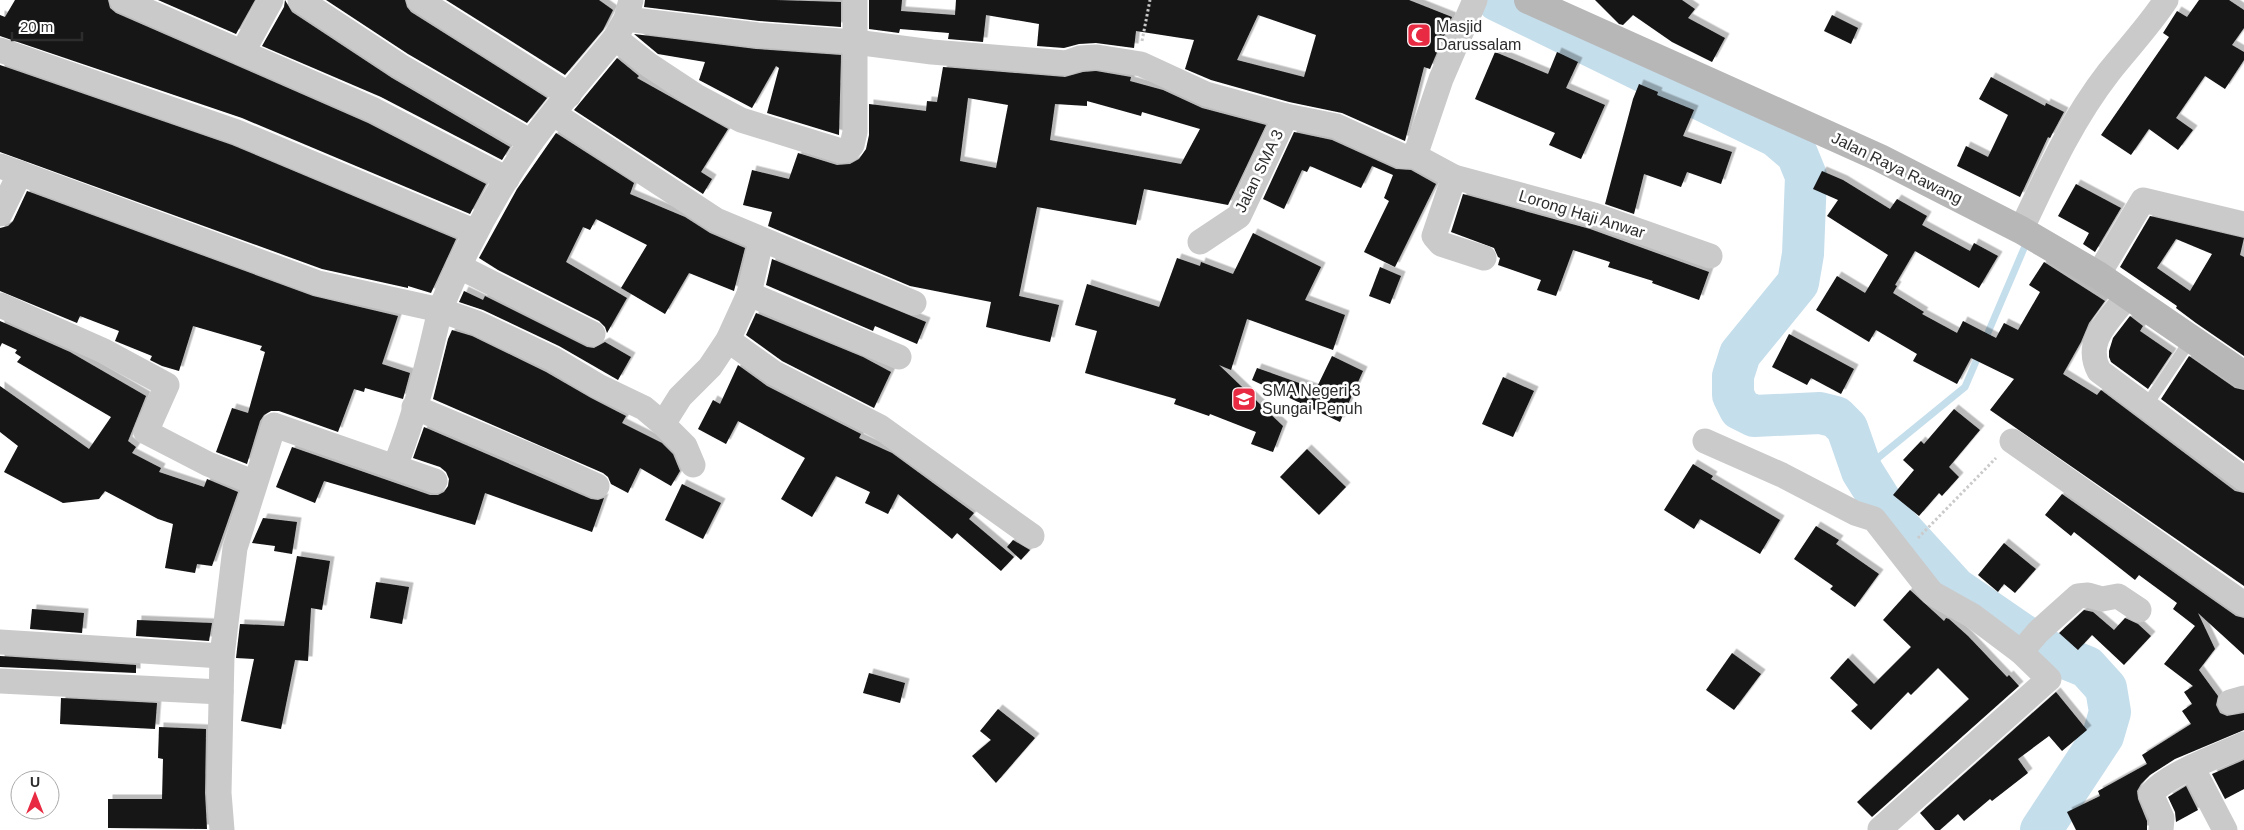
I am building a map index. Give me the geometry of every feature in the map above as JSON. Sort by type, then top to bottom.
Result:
[{"type":"main road","name":"Jalan Raya Rawang","points":[[1528,0],[1880,158],[2021,230],[2098,275],[2244,375]]},
{"type":"street","points":[[122,0],[374,110],[507,179]]},
{"type":"street","points":[[242,54],[271,0]]},
{"type":"street","points":[[300,0],[400,66],[531,142]]},
{"type":"street","points":[[419,0],[569,95]]},
{"type":"street","points":[[623,13],[649,66],[696,96],[741,120],[841,151],[848,150],[852,145],[855,132],[855,0]]},
{"type":"street","points":[[2021,230],[2064,139],[2108,72],[2150,24],[2166,0]]},
{"type":"street","points":[[1415,156],[1441,79],[1474,2]]},
{"type":"street","points":[[395,466],[406,438],[429,359],[440,310],[458,266],[507,179],[531,142],[569,95],[623,13]]},
{"type":"street","points":[[623,13],[758,35],[855,42],[932,52],[1066,63],[1080,58],[1097,57],[1141,64],[1206,94],[1286,116]]},
{"type":"street","points":[[0,50],[237,132],[476,232]]},
{"type":"street","points":[[554,114],[716,220],[761,241],[914,303]]},
{"type":"street","name":"Jalan SMA 3","points":[[1200,242],[1239,216],[1286,116],[1336,126],[1402,156],[1415,156]]},
{"type":"street","name":"Lorong Haji Anwar","points":[[1415,156],[1454,177],[1594,215],[1710,256]]},
{"type":"street","points":[[0,214],[10,169],[318,282],[440,310],[553,359],[598,386],[644,408],[685,446],[693,465]]},
{"type":"street","points":[[1454,177],[1434,236],[1441,244],[1484,258]]},
{"type":"street","points":[[2098,275],[2142,200],[2244,224]]},
{"type":"street","points":[[663,424],[680,397],[710,367],[728,340],[749,294],[761,241]]},
{"type":"street","points":[[458,266],[593,334]]},
{"type":"street","points":[[749,294],[899,357]]},
{"type":"street","points":[[2128,295],[2094,341],[2092,359],[2099,371],[2244,479]]},
{"type":"street","points":[[0,305],[104,351],[167,384],[146,432],[208,464],[255,483]]},
{"type":"street","points":[[728,340],[774,372],[880,427],[1032,536]]},
{"type":"street","points":[[414,407],[597,486]]},
{"type":"street","points":[[222,830],[219,793],[222,656],[235,548],[274,425],[435,481]]},
{"type":"street","points":[[1705,441],[1782,475],[1855,513],[1874,519],[1932,594],[2028,643],[2048,679],[1881,830]]},
{"type":"street","points":[[2012,441],[2244,604]]},
{"type":"street","points":[[2028,643],[2078,596],[2088,595],[2102,599],[2118,596],[2139,610]]},
{"type":"street","points":[[0,642],[222,656]]},
{"type":"street","points":[[0,681],[221,692]]},
{"type":"street","points":[[2161,830],[2162,818],[2151,794],[2156,788],[2192,767],[2244,744]]},
{"type":"street","points":[[2192,767],[2224,830]]},
{"type":"lane","points":[[2146,406],[2191,338]]},
{"type":"path","points":[[1141,64],[1143,32],[1150,0]]},
{"type":"path","points":[[1920,536],[2012,441]]},
{"type":"building","points":[[15,0],[108,0],[110,8],[116,13],[368,123],[486,184],[470,214],[242,118],[0,36],[0,15],[5,17]]},
{"type":"building","points":[[158,0],[255,0],[236,34]]},
{"type":"building","points":[[285,0],[292,12],[392,78],[510,147],[502,160],[381,97],[262,46],[284,7]]},
{"type":"building","points":[[326,0],[405,0],[411,12],[547,98],[527,123],[408,54]]},
{"type":"building","points":[[446,0],[599,0],[613,10],[603,30],[565,75]]},
{"type":"building","points":[[645,0],[841,2],[841,27],[759,21],[644,7]]},
{"type":"building","points":[[869,0],[902,0],[901,11],[955,15],[956,0],[1409,0],[1452,17],[1430,69],[1424,67],[1405,141],[1342,113],[1289,102],[1211,80],[1185,69],[1194,40],[1136,31],[1134,48],[1096,43],[1079,44],[1064,48],[1037,46],[1039,24],[986,15],[983,42],[948,39],[949,33],[900,29],[899,33],[869,29]],"holes":[[[1258,15],[1316,35],[1304,77],[1237,60]]]},
{"type":"building","points":[[1595,0],[1682,0],[1695,9],[1688,18],[1725,38],[1712,62],[1672,42],[1633,15],[1623,25],[1619,24]]},
{"type":"building","points":[[2199,0],[2229,0],[2244,10],[2244,28],[2232,45],[2244,52],[2244,60],[2225,89],[2205,76],[2176,118],[2193,130],[2178,150],[2149,129],[2131,155],[2101,135],[2169,37],[2163,33],[2177,11],[2187,17]]},
{"type":"building","points":[[1832,15],[1858,28],[1851,44],[1824,31]]},
{"type":"building","points":[[634,34],[756,49],[841,55],[839,135],[767,113],[779,68],[776,66],[752,108],[699,80],[705,62],[658,54]]},
{"type":"building","points":[[1495,52],[1548,74],[1557,52],[1578,62],[1566,88],[1605,105],[1581,159],[1549,145],[1555,133],[1475,99]]},
{"type":"building","points":[[617,58],[639,76],[637,78],[728,129],[701,172],[712,179],[703,194],[574,110]]},
{"type":"building","points":[[0,65],[232,145],[456,239],[431,293],[408,286],[408,288],[322,269],[0,152]]},
{"type":"building","points":[[943,67],[1065,77],[1096,71],[1131,77],[1130,81],[1163,90],[1202,108],[1266,125],[1228,205],[1144,189],[1136,225],[1037,207],[1019,296],[1059,305],[1050,342],[986,327],[991,302],[910,286],[768,226],[772,212],[743,205],[752,170],[789,179],[798,153],[837,165],[850,164],[859,159],[866,149],[869,135],[869,104],[926,111],[927,101],[937,102]],"holes":[[[968,98],[1008,105],[996,168],[960,161]],[[1087,101],[1141,116],[1142,112],[1200,129],[1181,164],[1050,140],[1055,104],[1087,106]]]},
{"type":"building","points":[[1991,77],[2045,106],[2046,103],[2064,112],[2050,138],[2048,137],[2020,197],[1957,166],[1966,146],[1988,157],[2008,115],[1979,99]]},
{"type":"building","points":[[1639,84],[1658,92],[1657,95],[1694,110],[1683,136],[1732,152],[1721,184],[1687,172],[1681,187],[1644,174],[1634,214],[1605,204],[1633,99]]},
{"type":"building","points":[[1294,132],[1332,140],[1396,169],[1411,170],[1436,184],[1395,267],[1364,252],[1389,201],[1384,198],[1393,175],[1372,166],[1361,188],[1310,166],[1307,172],[1302,170],[1284,209],[1263,199]]},
{"type":"building","points":[[556,133],[634,183],[630,194],[685,217],[710,233],[745,248],[734,291],[689,273],[665,314],[621,288],[647,245],[596,219],[590,230],[583,227],[566,262],[627,298],[607,333],[605,327],[599,321],[498,270],[479,258],[517,189]]},
{"type":"building","points":[[1822,171],[1843,180],[1890,209],[1897,199],[1927,216],[1922,225],[1970,251],[1974,243],[1998,256],[1979,288],[1915,251],[1895,285],[1897,286],[1893,293],[1924,312],[1922,314],[1957,333],[1963,321],[1996,338],[2004,323],[2018,330],[2040,292],[2029,285],[2044,262],[2105,301],[2089,323],[2081,342],[2063,374],[2097,395],[2101,390],[2235,491],[2244,493],[2244,586],[1990,410],[2014,379],[1971,358],[1957,384],[1913,361],[1917,354],[1876,330],[1869,342],[1816,310],[1837,276],[1865,293],[1888,255],[1827,216],[1838,200],[1813,189]]},
{"type":"building","points":[[2076,184],[2121,208],[2095,252],[2083,244],[2089,233],[2058,216]]},
{"type":"building","points":[[27,191],[313,296],[398,316],[382,364],[410,373],[403,399],[365,388],[364,392],[354,389],[338,432],[279,411],[271,411],[264,415],[260,421],[247,464],[216,452],[232,408],[248,413],[265,352],[260,350],[262,346],[193,326],[179,371],[162,366],[150,360],[152,356],[115,341],[119,331],[80,316],[77,323],[0,291],[0,228],[8,226],[13,221]]},
{"type":"building","points":[[1463,194],[1590,229],[1709,272],[1699,300],[1652,283],[1653,281],[1608,267],[1610,262],[1573,250],[1556,296],[1537,290],[1541,280],[1498,265],[1500,258],[1494,248],[1451,232]]},
{"type":"building","points":[[2150,216],[2244,238],[2240,255],[2244,257],[2244,356],[2196,323],[2176,308],[2177,306],[2120,267]],"holes":[[[2176,239],[2212,254],[2190,291],[2157,268]]]},
{"type":"building","points":[[1253,233],[1321,267],[1305,300],[1345,315],[1333,350],[1247,319],[1231,370],[1219,365],[1283,426],[1273,452],[1251,444],[1256,432],[1210,414],[1209,416],[1174,404],[1176,399],[1085,373],[1097,331],[1075,325],[1087,284],[1159,307],[1177,258],[1200,266],[1201,262],[1233,274]]},
{"type":"building","points":[[772,259],[926,322],[917,344],[875,326],[873,331],[766,285]]},
{"type":"building","points":[[1380,267],[1401,276],[1390,304],[1369,296]]},
{"type":"building","points":[[464,291],[483,300],[485,296],[587,347],[594,348],[605,342],[631,357],[618,380],[559,346],[483,310],[459,302]]},
{"type":"building","points":[[756,313],[863,357],[891,372],[874,408],[782,361],[746,335]]},
{"type":"building","points":[[2130,316],[2143,326],[2140,331],[2172,353],[2148,389],[2111,362],[2109,357],[2113,338]]},
{"type":"building","points":[[0,321],[70,352],[146,396],[128,441],[136,447],[132,453],[161,468],[159,472],[204,487],[207,479],[238,492],[212,566],[197,564],[195,573],[165,568],[173,524],[158,519],[105,491],[99,499],[63,503],[4,472],[18,446],[0,432],[0,386],[89,449],[111,417],[17,362],[21,357],[15,353],[17,350],[2,343],[0,347]]},
{"type":"building","points":[[452,330],[472,336],[546,372],[626,416],[622,423],[662,443],[673,454],[680,471],[671,486],[640,468],[628,493],[611,484],[608,477],[603,473],[433,399]]},
{"type":"building","points":[[1789,334],[1854,369],[1841,394],[1811,378],[1807,385],[1772,367]]},
{"type":"building","points":[[1332,356],[1363,371],[1340,422],[1252,380],[1257,368],[1316,389]]},
{"type":"building","points":[[2189,356],[2235,388],[2244,390],[2244,461],[2161,399]]},
{"type":"building","points":[[738,365],[767,386],[861,434],[859,438],[892,453],[974,513],[969,519],[1014,557],[1001,571],[957,533],[952,539],[898,494],[888,514],[865,503],[870,492],[836,476],[812,517],[781,499],[805,458],[738,421],[726,444],[698,429],[713,400],[720,404]]},
{"type":"building","points":[[1503,377],[1534,391],[1513,437],[1482,424]]},
{"type":"building","points":[[1954,409],[1980,430],[1949,467],[1959,477],[1942,496],[1939,493],[1919,516],[1893,495],[1914,470],[1903,460],[1921,441],[1924,444]]},
{"type":"building","points":[[424,427],[591,499],[598,500],[604,498],[592,532],[485,493],[475,525],[324,481],[315,503],[276,487],[292,447],[430,495],[438,495],[444,492],[448,486],[449,479],[446,472],[440,467],[413,458]]},
{"type":"building","points":[[1307,449],[1346,487],[1319,515],[1280,477]]},
{"type":"building","points":[[1693,464],[1713,476],[1711,479],[1780,520],[1760,554],[1700,519],[1694,529],[1664,510]]},
{"type":"building","points":[[682,484],[721,503],[703,539],[665,520]]},
{"type":"building","points":[[2062,494],[2236,616],[2244,618],[2244,655],[2198,613],[2215,649],[2199,670],[2218,696],[2216,705],[2220,713],[2227,716],[2244,713],[2244,730],[2175,759],[2150,775],[2141,784],[2137,791],[2138,799],[2147,821],[2147,830],[2076,830],[2067,812],[2100,796],[2098,791],[2147,764],[2142,755],[2191,724],[2182,711],[2192,704],[2184,692],[2193,686],[2164,664],[2195,626],[2173,609],[2177,603],[2139,575],[2135,580],[2074,532],[2071,536],[2045,515]]},
{"type":"building","points":[[263,518],[297,522],[292,554],[274,551],[275,546],[252,543]]},
{"type":"building","points":[[1816,526],[1839,540],[1836,544],[1879,574],[1855,607],[1830,589],[1833,586],[1794,559]]},
{"type":"building","points":[[1013,540],[1030,550],[1021,560],[1007,547]]},
{"type":"building","points":[[2004,543],[2036,569],[2015,593],[2004,584],[1998,592],[1978,575]]},
{"type":"building","points":[[297,556],[330,561],[322,610],[311,608],[308,661],[295,660],[281,729],[241,721],[254,659],[236,658],[240,624],[284,626]]},
{"type":"building","points":[[376,582],[409,587],[402,624],[370,618]]},
{"type":"building","points":[[1910,590],[1944,621],[1946,618],[1949,619],[2007,677],[2009,675],[2019,686],[1872,817],[1857,802],[1969,699],[1938,668],[1911,695],[1908,692],[1871,730],[1851,711],[1858,705],[1830,678],[1848,658],[1874,684],[1911,647],[1883,620]]},
{"type":"building","points":[[32,609],[84,613],[82,633],[30,629]]},
{"type":"building","points":[[2084,610],[2093,612],[2114,630],[2125,618],[2138,624],[2151,636],[2124,665],[2092,635],[2078,650],[2059,633]]},
{"type":"building","points":[[137,620],[212,623],[209,641],[136,636]]},
{"type":"building","points":[[1732,653],[1761,674],[1734,710],[1706,690]]},
{"type":"building","points":[[0,656],[136,665],[136,673],[0,667]]},
{"type":"building","points":[[869,673],[905,683],[900,703],[863,693]]},
{"type":"building","points":[[2056,692],[2087,730],[2062,751],[2049,736],[2018,759],[2028,773],[1992,801],[1990,799],[1964,821],[1958,814],[1940,830],[1935,830],[1920,813]]},
{"type":"building","points":[[61,698],[157,703],[155,729],[60,724]]},
{"type":"building","points":[[998,709],[1035,738],[996,783],[972,756],[991,740],[980,731]]},
{"type":"building","points":[[159,727],[206,729],[205,793],[207,829],[108,828],[108,799],[162,799],[163,759],[158,758]]},
{"type":"building","points":[[2244,760],[2244,789],[2225,799],[2212,774]]},
{"type":"building","points":[[2186,786],[2198,810],[2176,822],[2175,812],[2168,797]]},
{"type":"waterway","points":[[1497,0],[1776,136],[1797,154],[1806,176],[1803,254],[1798,283],[1740,354],[1733,376],[1733,395],[1740,409],[1754,416],[1820,413],[1836,417],[1847,428],[1862,471],[1892,519],[1955,588],[2045,650],[2087,667],[2106,688],[2110,712],[2103,736],[2041,830]]},
{"type":"waterway","points":[[1984,342],[2025,246]]},
{"type":"waterway","points":[[1862,471],[1965,387],[1980,352]]},
{"type":"place","name":"Masjid Darussalam","points":[[1419,35]]},
{"type":"place","name":"SMA Negeri 3 Sungai Penuh","points":[[1244,399]]}]
